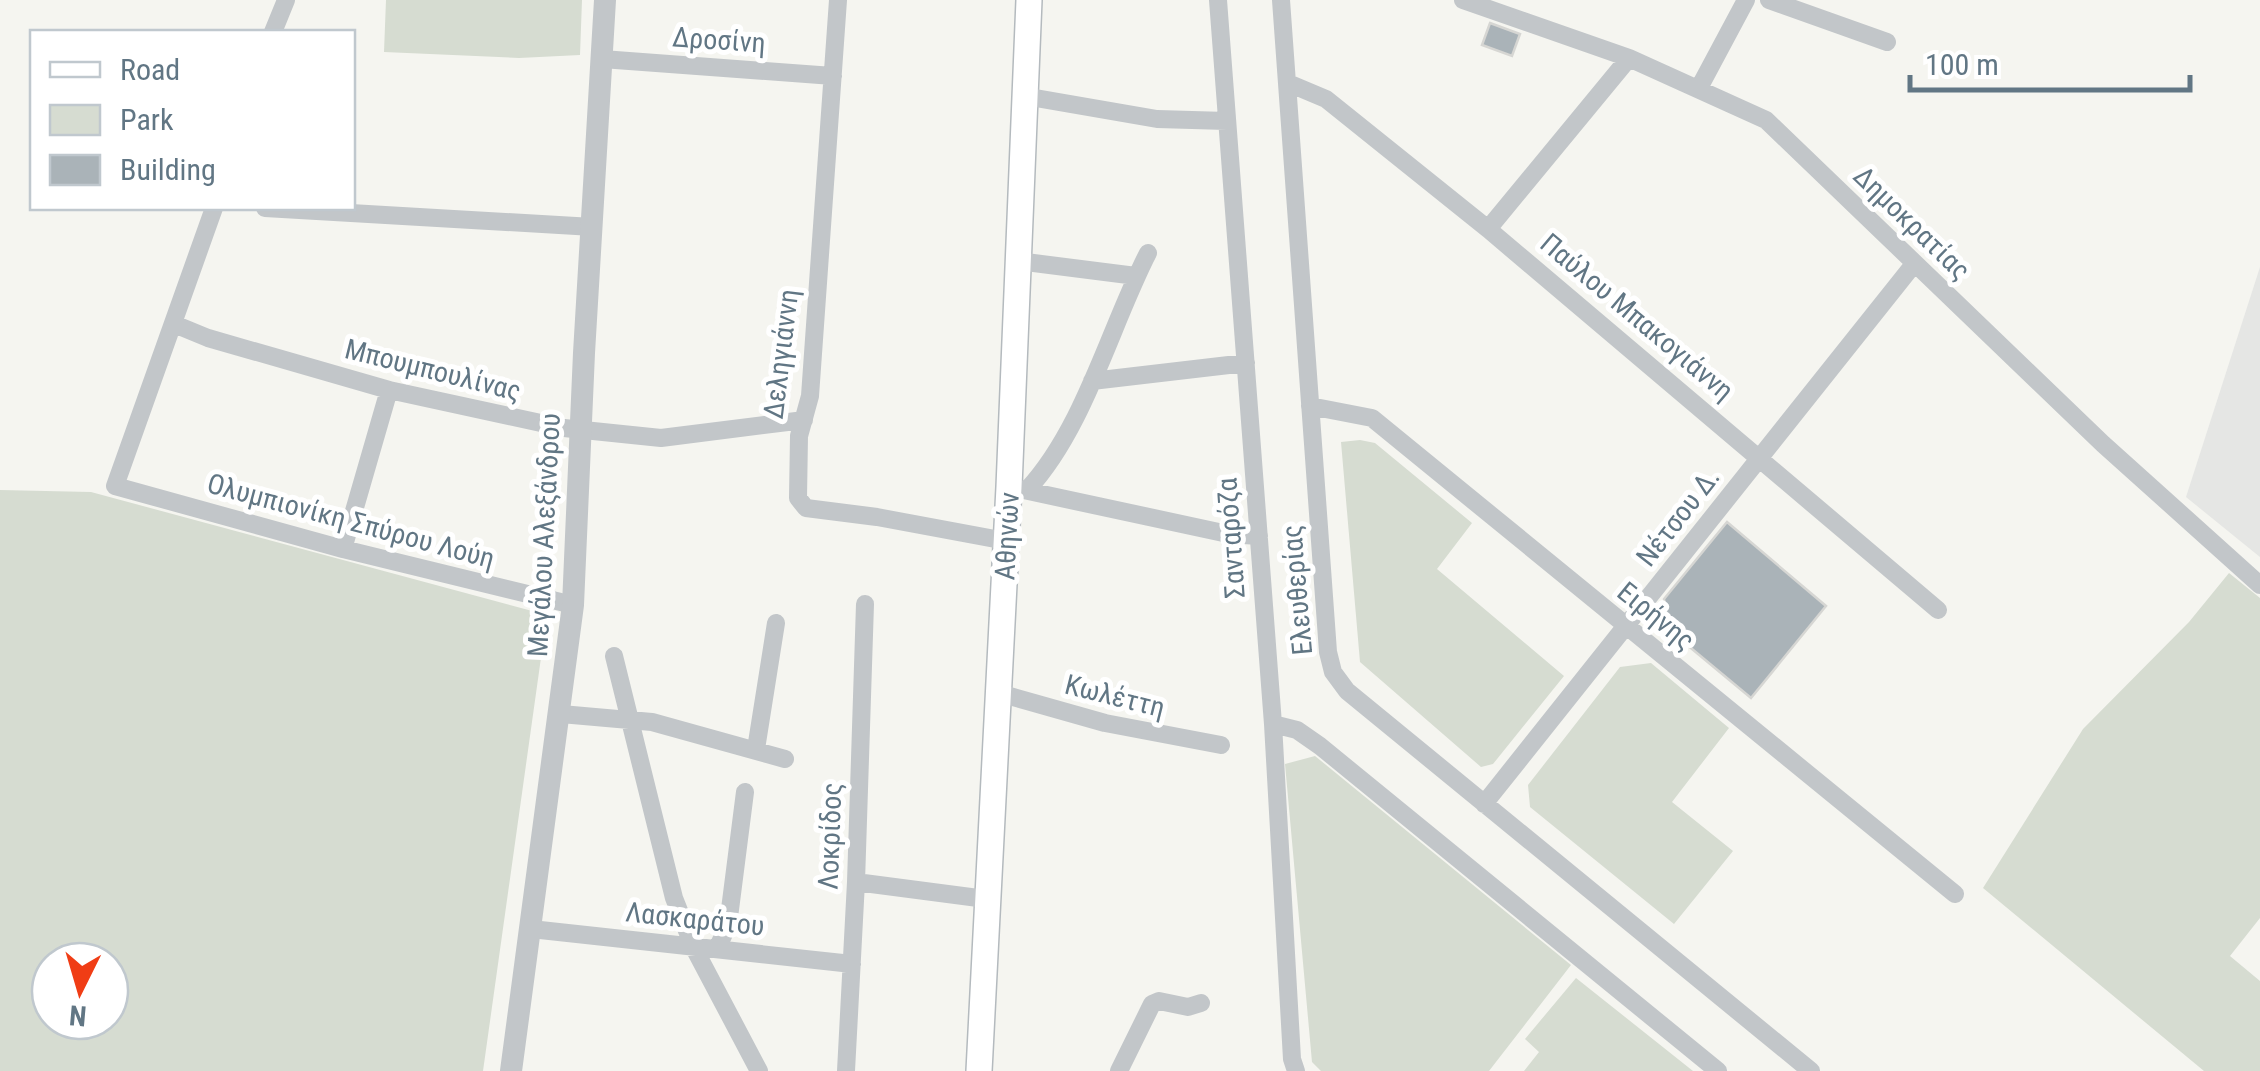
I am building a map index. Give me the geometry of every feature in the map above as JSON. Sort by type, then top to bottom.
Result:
[{"type":"main road","name":"Αθηνών","points":[[979,1071],[1006,541],[1018,489],[1018,261],[1029,0]]},
{"type":"street","points":[[275,30],[286,0]]},
{"type":"street","name":"Μεγάλου Αλεξάνδρου","points":[[511,1071],[573,605],[605,0]]},
{"type":"street","name":"Δεληγιάννη","points":[[838,0],[810,396],[798,444],[798,498],[806,508],[878,516],[1006,541]]},
{"type":"street","name":"Σανταρόζα","points":[[1218,0],[1274,724],[1292,1059],[1296,1071]]},
{"type":"street","name":"Ελευθερίας","points":[[1281,0],[1333,672],[1346,691],[1811,1071]]},
{"type":"street","name":"Δημοκρατίας","points":[[1463,0],[1630,58],[1766,120],[2103,444],[2260,585]]},
{"type":"street","points":[[1699,88],[1746,0]]},
{"type":"street","points":[[1769,0],[1886,42]]},
{"type":"street","points":[[1488,229],[1630,58]]},
{"type":"street","name":"Δροσίνη","points":[[602,59],[833,76]]},
{"type":"street","name":"Παύλου Μπακογιάννη","points":[[1288,83],[1326,99],[1488,229],[1938,610]]},
{"type":"street","points":[[1024,96],[1157,119],[1227,122]]},
{"type":"street","points":[[174,324],[213,210]]},
{"type":"street","points":[[300,210],[593,227]]},
{"type":"street","points":[[1018,489],[1047,464],[1092,381],[1148,253]]},
{"type":"street","points":[[1018,261],[1136,276]]},
{"type":"street","name":"Νέτσου Δ.","points":[[1484,804],[1914,264]]},
{"type":"street","name":"Μπουμπουλίνας","points":[[174,324],[243,349],[389,390],[581,430],[661,438],[804,420]]},
{"type":"street","name":"Ολυμπιονίκη Σπύρου Λούη","points":[[174,324],[115,486],[343,549],[573,605]]},
{"type":"street","points":[[1092,381],[1246,362]]},
{"type":"street","points":[[343,549],[389,390]]},
{"type":"street","name":"Ειρήνης","points":[[1310,406],[1372,418],[1955,894]]},
{"type":"street","points":[[1018,489],[1228,534],[1258,536]]},
{"type":"street","name":"Λοκρίδος","points":[[846,1071],[865,604]]},
{"type":"street","points":[[756,750],[776,624]]},
{"type":"street","points":[[614,656],[674,898],[693,946],[759,1071]]},
{"type":"street","name":"Κωλέττη","points":[[998,693],[1104,723],[1220,745]]},
{"type":"street","points":[[561,714],[628,719],[785,759]]},
{"type":"street","points":[[1274,724],[1297,730],[1320,746],[1718,1071]]},
{"type":"street","points":[[717,949],[728,925],[746,792]]},
{"type":"street","points":[[856,882],[986,899]]},
{"type":"street","name":"Λασκαράτου","points":[[531,928],[852,964]]},
{"type":"street","points":[[1119,1071],[1152,1004],[1159,1000],[1188,1007],[1201,1003]]},
{"type":"shaded area","points":[[2260,267],[2260,557],[2186,497]]},
{"type":"green space","points":[[386,0],[582,0],[580,55],[519,58],[384,52]]},
{"type":"green space","points":[[1341,442],[1375,443],[1472,523],[1437,569],[1564,676],[1493,764],[1481,767],[1360,662]]},
{"type":"green space","points":[[0,490],[91,492],[547,615],[483,1071],[0,1071]]},
{"type":"green space","points":[[2229,573],[2260,598],[2260,918],[2230,956],[2260,981],[2260,1071],[2204,1071],[1983,888],[2083,729],[2189,622]]},
{"type":"green space","points":[[1651,663],[1729,728],[1672,802],[1733,851],[1674,924],[1530,807],[1528,785],[1620,667]]},
{"type":"green space","points":[[1315,756],[1571,965],[1489,1071],[1321,1071],[1312,1062],[1285,764]]},
{"type":"green space","points":[[1576,978],[1693,1071],[1524,1071],[1539,1052],[1525,1039]]},
{"type":"building","points":[[1490,23],[1520,34],[1512,56],[1482,45]]},
{"type":"building","points":[[1727,522],[1826,606],[1751,698],[1668,629],[1664,599]]}]
